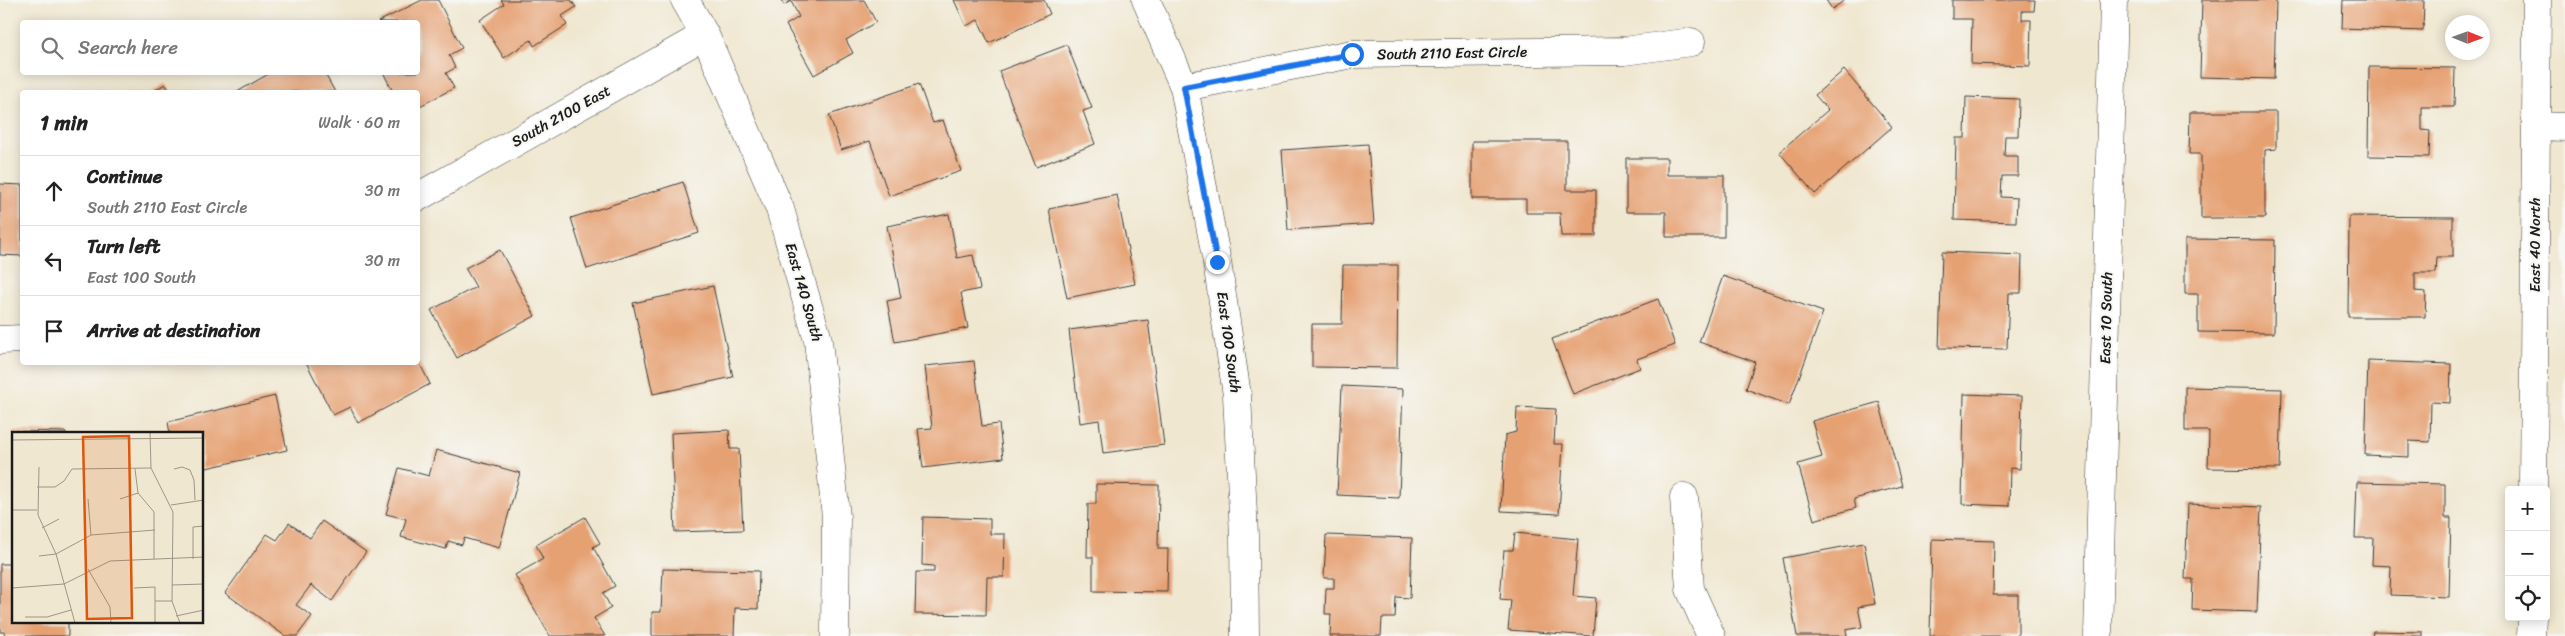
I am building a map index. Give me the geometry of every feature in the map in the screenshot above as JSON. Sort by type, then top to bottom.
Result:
[{"type":"street","name":"East 140 South","points":[[685,0],[705,35],[780,209],[818,340],[836,517],[835,636]]},
{"type":"street","name":"East 100 South","points":[[1146,0],[1184,87],[1217,262],[1237,395],[1244,535],[1245,636]]},
{"type":"street","name":"East 10 South","points":[[2098,636],[2114,0]]},
{"type":"street","name":"East 40 North","points":[[2533,486],[2537,0]]},
{"type":"street","name":"South 2100 East","points":[[420,196],[705,35]]},
{"type":"street","name":"South 2110 East Circle","points":[[1184,87],[1352,54],[1624,51],[1692,42]]},
{"type":"street","points":[[2536,126],[2565,127]]},
{"type":"street","points":[[0,340],[20,339]]},
{"type":"street","points":[[1684,497],[1690,589],[1711,636]]},
{"type":"street","points":[[2531,636],[2532,621]]},
{"type":"building","points":[[422,0],[438,0],[462,48],[449,55],[455,68],[446,73],[454,88],[420,106],[420,90],[392,90],[384,75],[420,75],[420,20],[382,20]]},
{"type":"building","points":[[501,0],[571,0],[576,7],[562,16],[567,25],[534,46],[531,40],[504,58],[480,20],[504,4]]},
{"type":"building","points":[[781,0],[864,0],[876,22],[846,40],[853,53],[814,75],[786,25],[799,17],[791,1],[784,5]]},
{"type":"building","points":[[954,0],[1044,0],[1050,14],[989,43],[978,20],[966,26]]},
{"type":"building","points":[[1826,0],[1845,0],[1832,9]]},
{"type":"building","points":[[1952,0],[2035,0],[2034,11],[2022,11],[2022,20],[2031,20],[2030,66],[1971,64],[1972,19],[1952,19]]},
{"type":"building","points":[[2202,0],[2276,0],[2274,79],[2200,77]]},
{"type":"building","points":[[2343,0],[2424,0],[2423,31],[2342,28]]},
{"type":"building","points":[[1067,45],[1092,108],[1083,111],[1095,144],[1036,167],[999,71]]},
{"type":"building","points":[[2369,67],[2455,68],[2454,107],[2422,107],[2422,130],[2430,131],[2429,157],[2368,156]]},
{"type":"building","points":[[1844,70],[1892,127],[1815,194],[1779,152],[1828,110],[1815,95]]},
{"type":"building","points":[[267,75],[326,75],[334,90],[240,90]]},
{"type":"building","points":[[165,84],[170,90],[155,90]]},
{"type":"building","points":[[919,84],[933,123],[943,120],[961,171],[889,196],[870,141],[841,150],[829,115]]},
{"type":"building","points":[[1966,97],[2019,99],[2018,136],[2005,136],[2004,156],[2018,156],[2018,176],[2002,176],[2001,197],[2017,198],[2016,222],[1954,220],[1956,138],[1965,138]]},
{"type":"building","points":[[2190,112],[2276,112],[2276,149],[2265,150],[2265,218],[2201,218],[2201,154],[2189,154]]},
{"type":"building","points":[[1472,141],[1567,141],[1567,190],[1596,190],[1596,236],[1561,236],[1560,213],[1526,213],[1526,199],[1472,199]]},
{"type":"building","points":[[1368,144],[1374,224],[1288,230],[1282,150]]},
{"type":"building","points":[[1626,158],[1667,158],[1667,175],[1724,175],[1724,237],[1666,237],[1666,212],[1626,212]]},
{"type":"building","points":[[683,182],[699,233],[587,269],[571,218]]},
{"type":"building","points":[[0,184],[20,185],[20,256],[0,255]]},
{"type":"building","points":[[1117,195],[1135,284],[1067,298],[1049,209]]},
{"type":"building","points":[[949,214],[957,258],[973,255],[980,289],[961,293],[968,328],[895,342],[887,301],[901,298],[887,226]]},
{"type":"building","points":[[2349,216],[2453,217],[2453,257],[2437,257],[2436,273],[2415,273],[2415,291],[2426,292],[2425,317],[2348,317]]},
{"type":"building","points":[[2185,239],[2275,240],[2274,333],[2198,332],[2198,294],[2185,294]]},
{"type":"building","points":[[500,250],[535,316],[457,358],[431,310],[476,287],[465,268]]},
{"type":"building","points":[[1942,252],[2022,255],[2021,293],[2009,293],[2007,349],[1939,348]]},
{"type":"building","points":[[1343,265],[1398,265],[1397,368],[1312,367],[1312,324],[1342,324]]},
{"type":"building","points":[[1723,276],[1823,312],[1789,405],[1746,389],[1755,362],[1699,342]]},
{"type":"building","points":[[713,286],[733,377],[653,394],[633,303]]},
{"type":"building","points":[[1658,299],[1675,345],[1637,359],[1640,368],[1573,394],[1552,339]]},
{"type":"building","points":[[1148,320],[1164,445],[1103,453],[1099,420],[1080,423],[1069,330]]},
{"type":"building","points":[[974,361],[982,426],[999,424],[1003,458],[923,468],[918,429],[932,428],[925,366]]},
{"type":"building","points":[[2368,361],[2451,364],[2450,403],[2431,402],[2430,442],[2409,441],[2409,457],[2365,455]]},
{"type":"building","points":[[420,364],[430,384],[358,423],[350,407],[333,415],[308,365]]},
{"type":"building","points":[[1342,386],[1403,389],[1399,498],[1337,495]]},
{"type":"building","points":[[2185,387],[2282,389],[2280,469],[2208,468],[2209,431],[2185,431]]},
{"type":"building","points":[[1964,394],[2022,396],[2020,469],[2010,468],[2009,506],[1962,504]]},
{"type":"building","points":[[275,396],[287,450],[204,469],[204,432],[170,432],[168,422]]},
{"type":"building","points":[[1879,402],[1902,486],[1854,499],[1856,508],[1814,520],[1798,464],[1822,457],[1812,421]]},
{"type":"building","points":[[1517,407],[1556,409],[1554,444],[1563,444],[1559,514],[1501,511],[1505,435],[1516,432]]},
{"type":"building","points":[[729,430],[730,449],[739,449],[743,530],[675,532],[671,433]]},
{"type":"building","points":[[13,431],[66,432],[13,432]]},
{"type":"building","points":[[436,450],[520,473],[499,548],[464,538],[462,545],[448,541],[446,549],[401,537],[406,519],[386,514],[399,468],[429,476]]},
{"type":"building","points":[[2357,482],[2445,484],[2445,518],[2451,518],[2449,597],[2390,595],[2391,566],[2372,565],[2373,538],[2355,538]]},
{"type":"building","points":[[1096,484],[1159,485],[1158,549],[1168,549],[1167,592],[1093,591],[1093,557],[1087,557],[1088,504],[1096,504]]},
{"type":"building","points":[[2188,504],[2261,507],[2257,612],[2192,610],[2193,579],[2185,579]]},
{"type":"building","points":[[585,517],[600,543],[593,547],[615,586],[603,593],[611,608],[594,618],[605,636],[550,636],[515,575],[543,559],[536,545]]},
{"type":"building","points":[[923,517],[990,519],[990,534],[1005,534],[1004,577],[987,577],[986,615],[915,614],[916,572],[934,572],[934,566],[922,565]]},
{"type":"building","points":[[322,521],[366,552],[332,601],[311,585],[296,605],[312,616],[297,636],[285,636],[225,593],[267,534],[277,540],[289,523],[310,538]]},
{"type":"building","points":[[1515,533],[1578,539],[1573,596],[1596,598],[1593,636],[1508,630],[1511,600],[1500,599],[1504,550],[1513,550]]},
{"type":"building","points":[[1326,535],[1412,538],[1410,598],[1396,597],[1395,618],[1382,618],[1381,636],[1330,636],[1331,614],[1325,614],[1326,588],[1334,588],[1334,578],[1324,578]]},
{"type":"building","points":[[1932,539],[1994,541],[1993,595],[2018,595],[2018,636],[1930,636]]},
{"type":"building","points":[[1864,543],[1875,604],[1858,607],[1862,627],[1846,630],[1847,636],[1797,636],[1783,558]]},
{"type":"building","points":[[0,564],[12,564],[12,624],[68,624],[68,636],[5,636],[4,632],[0,632]]},
{"type":"building","points":[[663,569],[759,571],[758,609],[735,608],[734,636],[652,636],[652,612],[661,612]]},
{"type":"building","points":[[2373,631],[2423,632],[2423,636],[2372,636]]},
{"type":"route","points":[[1217,262],[1184,87],[1352,54]]}]
